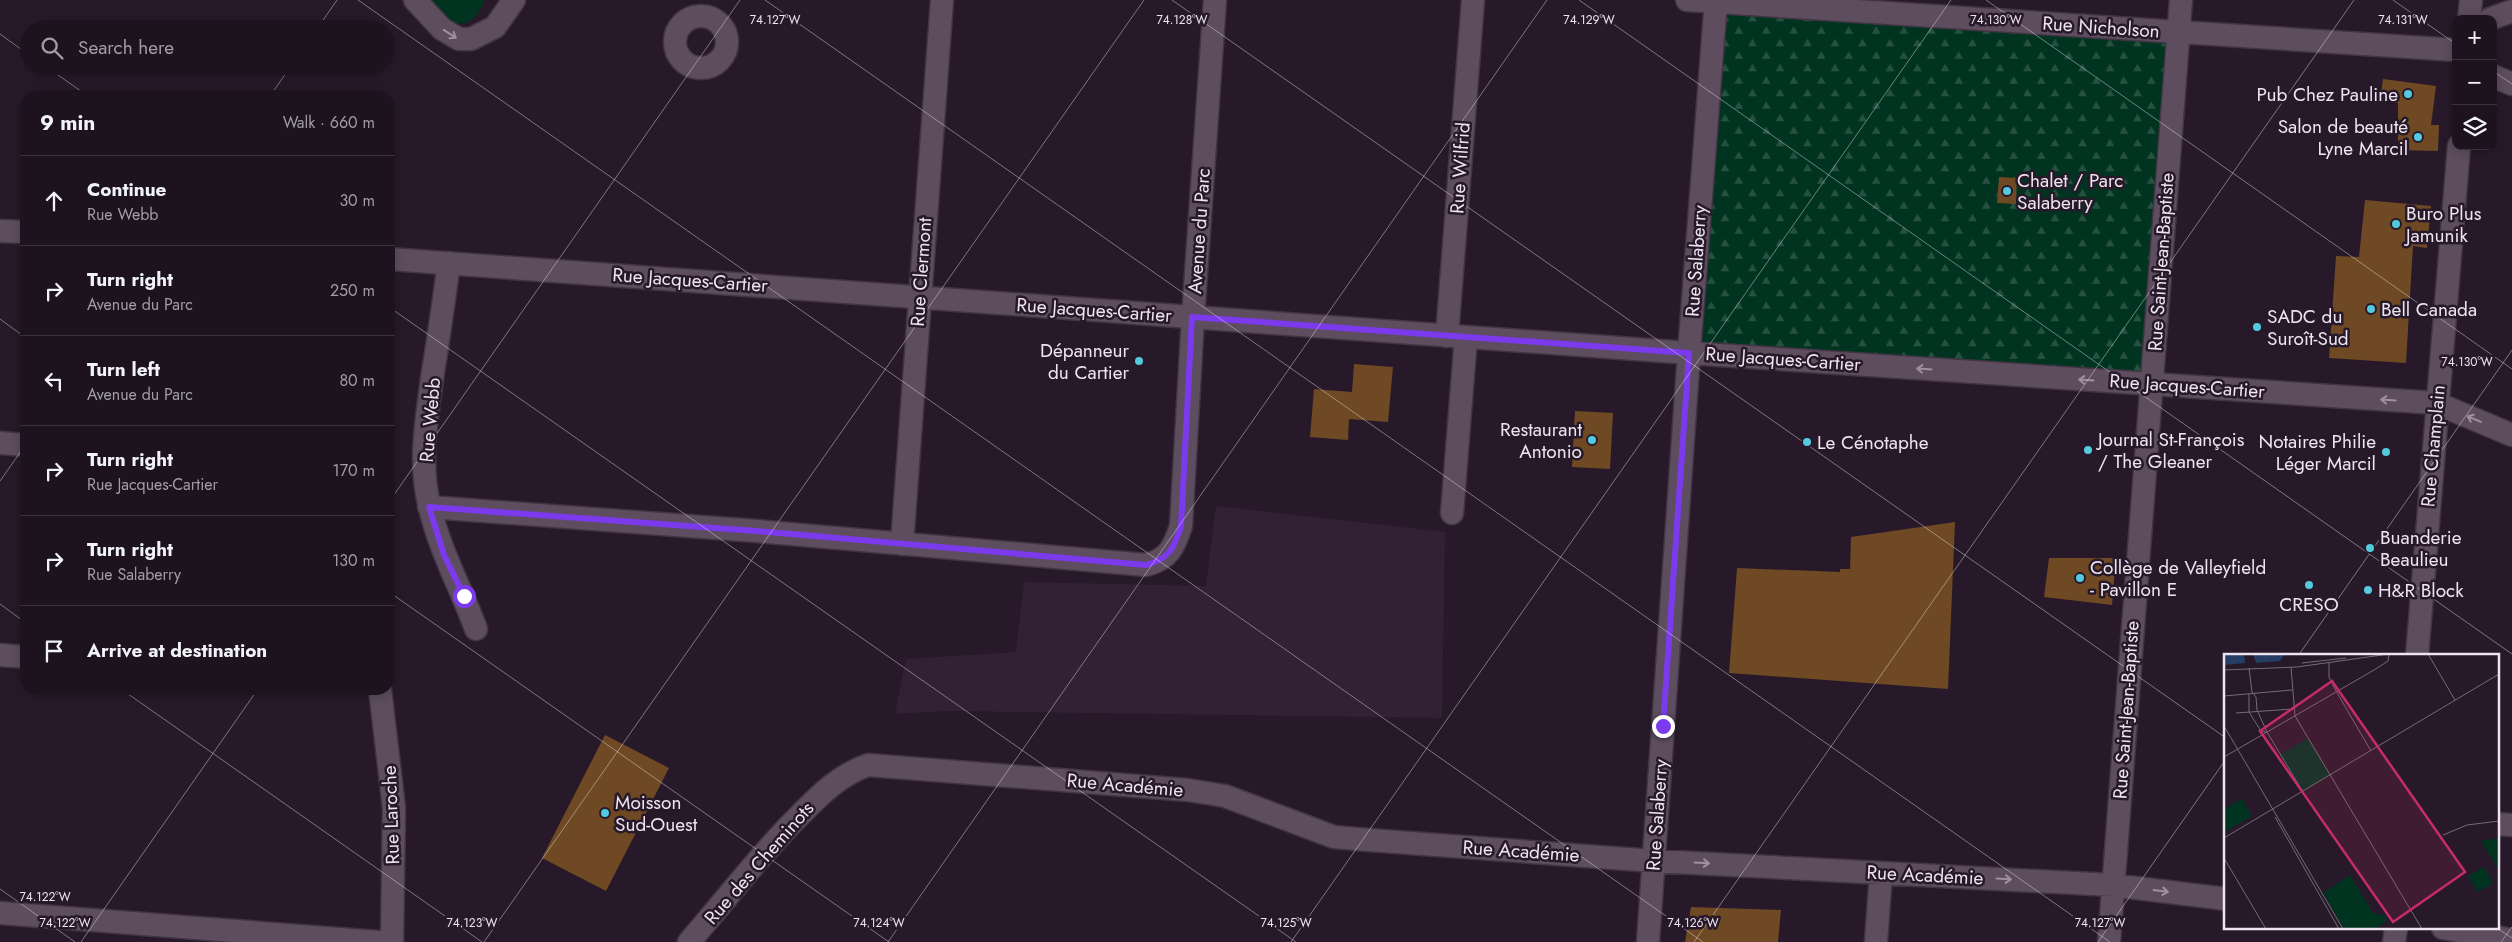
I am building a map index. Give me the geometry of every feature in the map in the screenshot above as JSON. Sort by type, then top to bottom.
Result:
[{"type":"street","points":[[415,0],[442,29],[459,39],[472,39],[495,26],[514,0]]},
{"type":"street","name":"Rue Clermont","points":[[902,544],[942,0]]},
{"type":"street","name":"Avenue du Parc","points":[[429,507],[1146,565],[1161,561],[1175,545],[1181,526],[1192,317],[1216,0]]},
{"type":"street","name":"Rue Wilfrid","points":[[1452,513],[1456,336],[1473,0]]},
{"type":"street","name":"Rue Nicholson","points":[[1687,0],[1950,9],[2178,32],[2452,50]]},
{"type":"street","name":"Rue Saint-Jean-Baptiste","points":[[2109,942],[2181,0]]},
{"type":"street","points":[[2469,15],[2471,0]]},
{"type":"street","name":"Rue Salaberry","points":[[1648,942],[1689,353],[1716,1]]},
{"type":"street","points":[[2497,16],[2512,11]]},
{"type":"street","points":[[2497,78],[2512,84]]},
{"type":"street","name":"Rue Champlain","points":[[2417,654],[2436,403],[2459,150]]},
{"type":"street","points":[[0,231],[20,232]]},
{"type":"street","name":"Rue Jacques-Cartier","points":[[395,258],[1689,353],[2436,403],[2511,433]]},
{"type":"street","name":"Rue Webb","points":[[449,263],[424,437],[429,507],[444,555],[464,596],[476,629]]},
{"type":"street","points":[[0,442],[20,444]]},
{"type":"street","points":[[0,655],[20,657]]},
{"type":"street","name":"Rue Laroche","points":[[381,695],[394,808],[392,942]]},
{"type":"street","name":"Rue Académie","points":[[829,785],[849,772],[868,765],[1188,790],[1225,796],[1334,837],[1654,861],[2112,885],[2224,899]]},
{"type":"street","name":"Rue des Cheminots","points":[[689,942],[766,849],[829,785]]},
{"type":"street","points":[[1876,942],[1881,873]]},
{"type":"street","points":[[0,913],[378,942]]},
{"type":"street","points":[[2454,930],[2512,940]]},
{"type":"shaded area","points":[[1216,506],[1445,532],[1442,718],[948,711],[895,714],[906,659],[1016,652],[1024,582],[1206,586]]},
{"type":"green space","points":[[431,0],[485,0],[474,18],[465,23],[454,24]]},
{"type":"green space","points":[[1716,2],[2178,32],[2151,384],[1689,353]]},
{"type":"building","points":[[2383,79],[2436,86],[2431,125],[2439,125],[2438,151],[2398,150],[2398,103],[2380,101]]},
{"type":"building","name":"Chalet / Parc Salaberry","points":[[1999,177],[2017,178],[2016,204],[1997,203]]},
{"type":"building","name":"Bell Canada","points":[[2365,200],[2431,206],[2427,248],[2413,246],[2406,363],[2329,358],[2336,256],[2359,257]]},
{"type":"building","points":[[1354,364],[1393,367],[1388,422],[1349,419],[1348,440],[1310,437],[1314,389],[1352,392]]},
{"type":"building","name":"Restaurant Antonio","points":[[1575,411],[1613,413],[1610,469],[1572,467]]},
{"type":"building","points":[[1955,522],[1948,689],[1729,673],[1737,568],[1840,572],[1840,569],[1850,569],[1851,537]]},
{"type":"building","name":"Collège de Valleyfield - Pavillon E","points":[[2049,558],[2116,558],[2112,605],[2044,597]]},
{"type":"building","name":"Moisson Sud-Ouest","points":[[605,735],[669,768],[606,891],[542,858]]},
{"type":"building","points":[[1691,907],[1781,910],[1778,942],[1685,942]]},
{"type":"place","name":"Pub Chez Pauline","points":[[2408,94]]},
{"type":"place","name":"Salon de beauté Lyne Marcil","points":[[2418,137]]},
{"type":"place","name":"Chalet / Parc Salaberry","points":[[2007,191]]},
{"type":"place","name":"Buro Plus Jamunik","points":[[2396,224]]},
{"type":"place","name":"Bell Canada","points":[[2371,309]]},
{"type":"place","name":"SADC du Suroît-Sud","points":[[2257,327]]},
{"type":"place","name":"Dépanneur du Cartier","points":[[1139,361]]},
{"type":"place","name":"Restaurant Antonio","points":[[1592,440]]},
{"type":"place","name":"Le Cénotaphe","points":[[1807,442]]},
{"type":"place","name":"Journal St-François / The Gleaner","points":[[2088,450]]},
{"type":"place","name":"Notaires Philie Léger Marcil","points":[[2386,452]]},
{"type":"place","name":"Buanderie Beaulieu","points":[[2370,548]]},
{"type":"place","name":"Collège de Valleyfield - Pavillon E","points":[[2080,578]]},
{"type":"place","name":"CRESO","points":[[2309,585]]},
{"type":"place","name":"H&R Block","points":[[2368,590]]},
{"type":"place","name":"Moisson Sud-Ouest","points":[[605,813]]},
{"type":"route","points":[[464,596],[444,555],[429,507],[756,531],[1048,558],[1146,565],[1161,561],[1175,545],[1181,526],[1192,317],[1689,353],[1663,726]]}]
